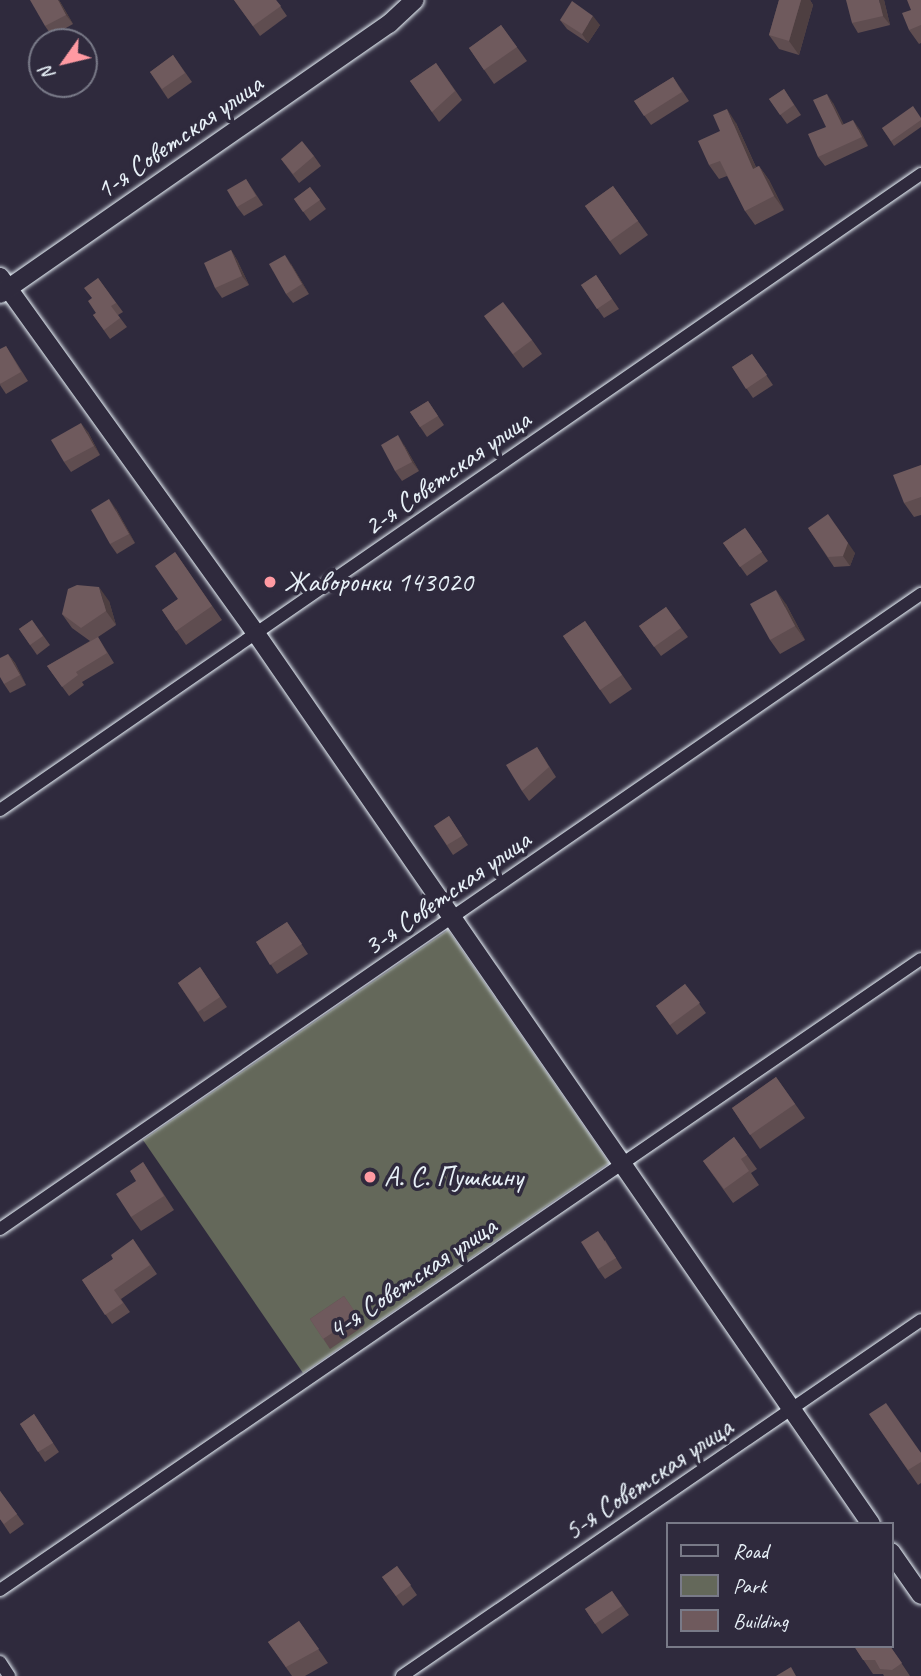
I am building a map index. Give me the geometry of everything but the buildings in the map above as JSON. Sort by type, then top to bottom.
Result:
[{"type":"street","points":[[388,24],[407,0]]},
{"type":"street","name":"1-я Советская улица","points":[[3,286],[388,24],[415,0]]},
{"type":"street","points":[[388,24],[425,0]]},
{"type":"street","name":"2-я Советская улица","points":[[0,810],[921,174]]},
{"type":"street","points":[[3,286],[257,635],[871,1522]]},
{"type":"street","name":"3-я Советская улица","points":[[0,1230],[921,594]]},
{"type":"street","name":"4-я Советская улица","points":[[0,1590],[921,959]]},
{"type":"street","name":"5-я Советская улица","points":[[402,1676],[921,1320]]},
{"type":"street","points":[[893,1555],[921,1595]]},
{"type":"street","points":[[0,1662],[9,1676]]},
{"type":"green space","points":[[448,930],[609,1163],[303,1373],[143,1140]]},
{"type":"place","name":"Жаворонки 143020","points":[[270,582]]},
{"type":"place","name":"А. С. Пушкину","points":[[370,1177]]}]
